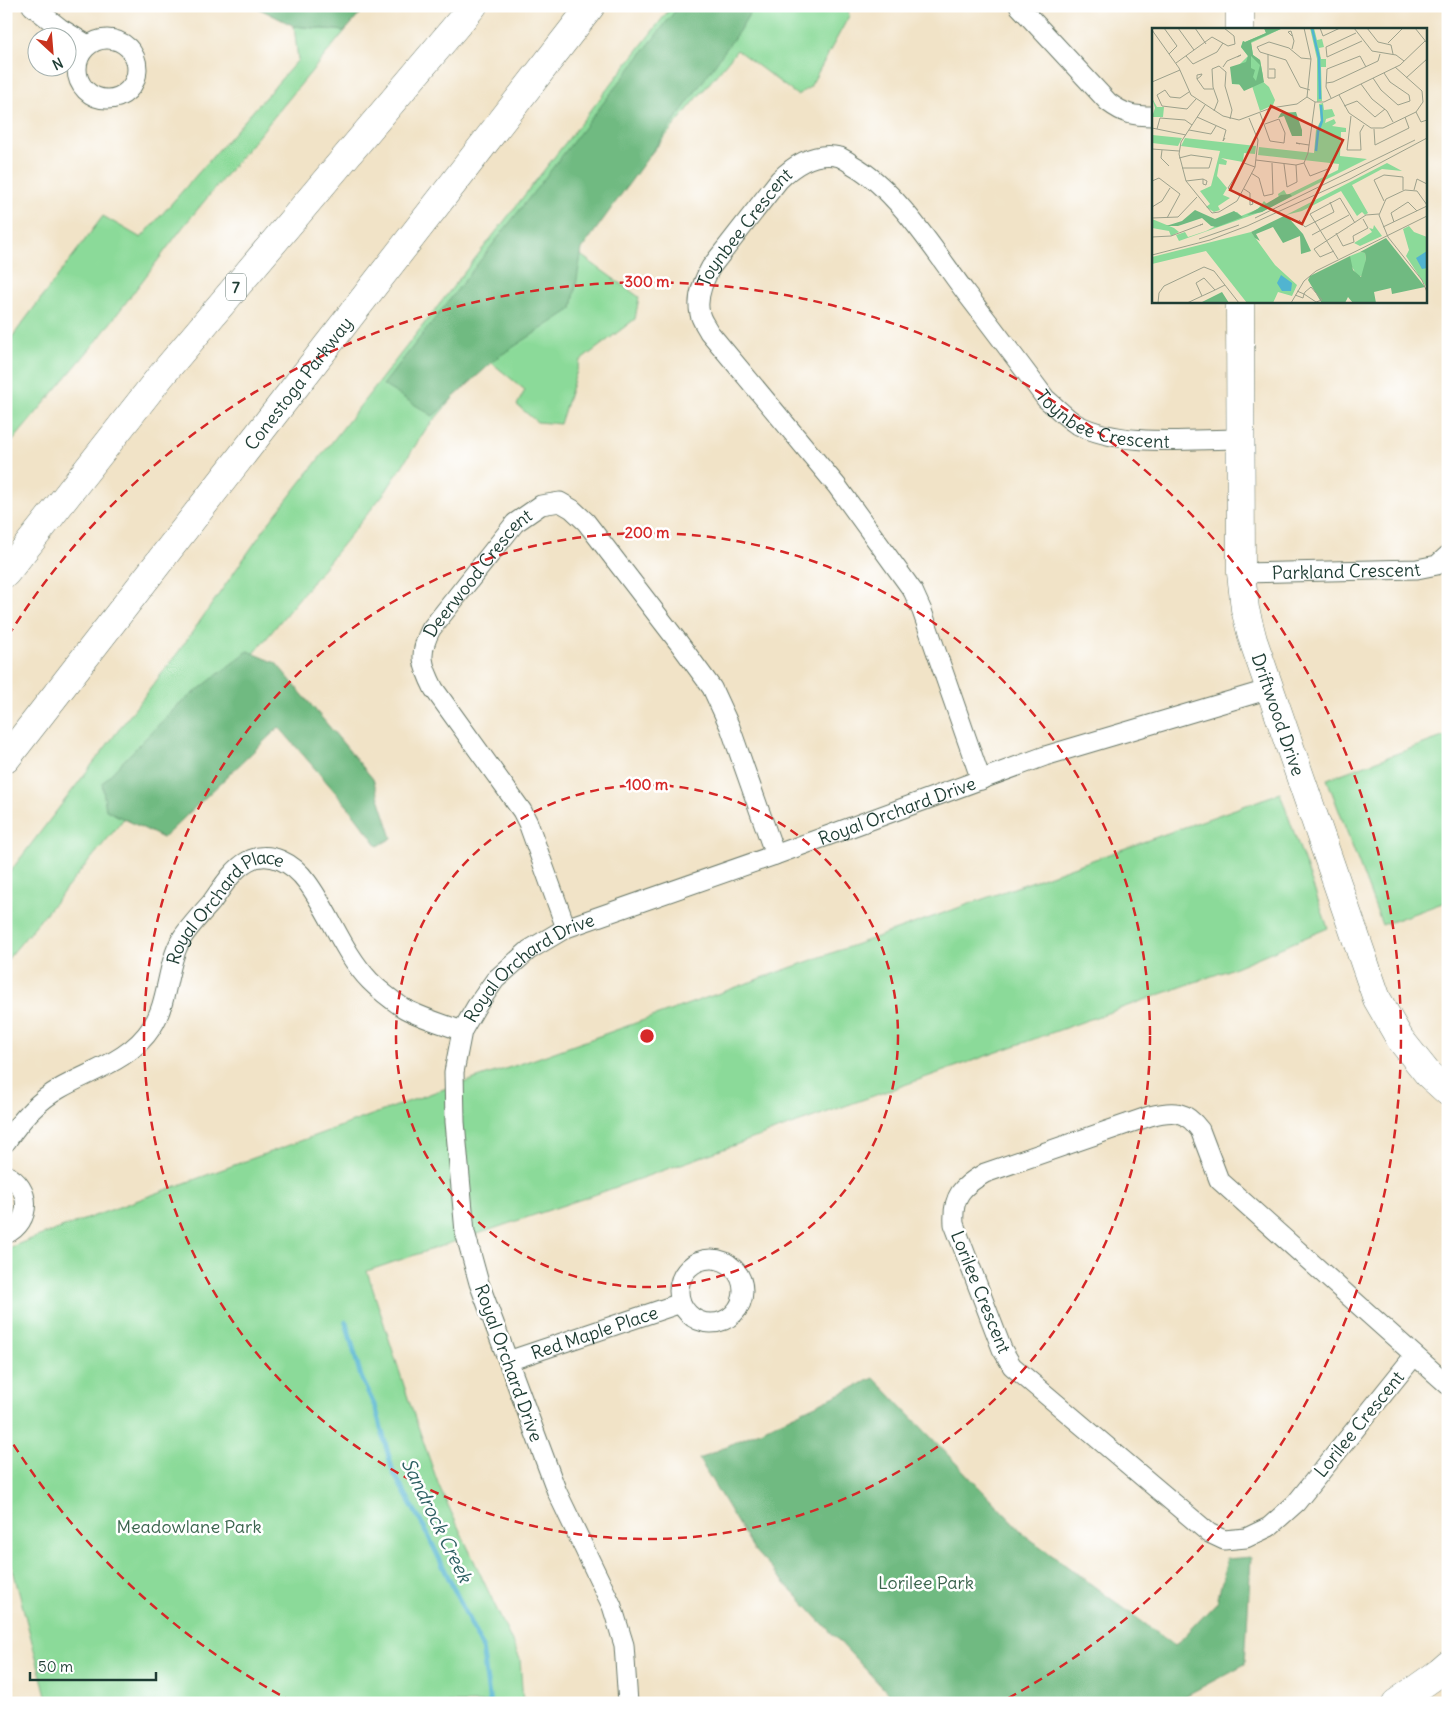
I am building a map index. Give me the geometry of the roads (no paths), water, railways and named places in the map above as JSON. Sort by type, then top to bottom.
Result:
[{"type":"main road","name":"7","points":[[6,573],[160,377],[473,6]]},
{"type":"main road","name":"Conestoga Parkway","points":[[6,759],[591,6]]},
{"type":"main road","points":[[1240,6],[1240,28]]},
{"type":"main road","name":"Driftwood Drive","points":[[1240,302],[1241,572],[1247,617],[1253,640],[1377,999],[1400,1039],[1428,1074],[1448,1092]]},
{"type":"main road","points":[[1396,1703],[1448,1665]]},
{"type":"street","points":[[32,6],[60,28],[88,45]]},
{"type":"street","points":[[1019,6],[1108,102],[1121,111],[1132,115],[1152,116]]},
{"type":"street","name":"Toynbee Crescent","points":[[981,780],[914,591],[837,486],[709,332],[700,314],[700,296],[703,282],[711,268],[779,180],[790,169],[805,160],[818,156],[841,158],[862,170],[878,183],[909,217],[1046,399],[1074,423],[1099,434],[1130,440],[1240,439]]},
{"type":"street","name":"Deerwood Crescent","points":[[566,928],[522,811],[434,689],[422,659],[424,642],[431,629],[515,522],[541,505],[560,502],[572,509],[586,522],[712,688],[730,726],[775,855]]},
{"type":"street","name":"Parkland Crescent","points":[[1241,572],[1417,569],[1438,565],[1448,555]]},
{"type":"street","name":"Royal Orchard Drive","points":[[628,1703],[624,1645],[612,1606],[557,1492],[479,1283],[465,1232],[454,1122],[454,1072],[462,1031],[476,1007],[495,980],[529,950],[566,928],[775,855],[1045,756],[1270,689]]},
{"type":"street","name":"Royal Orchard Place","points":[[6,1142],[14,1129],[34,1107],[58,1090],[119,1060],[141,1042],[153,1026],[161,1008],[176,951],[182,938],[235,871],[249,860],[257,858],[266,856],[281,860],[298,871],[307,882],[350,954],[370,980],[403,1007],[462,1031]]},
{"type":"street","name":"Lorilee Crescent","points":[[1414,1356],[1296,1503],[1269,1527],[1246,1538],[1224,1540],[1209,1532],[1012,1366],[1002,1349],[954,1224],[953,1211],[956,1199],[969,1181],[985,1173],[1150,1116],[1174,1111],[1186,1116],[1200,1130],[1219,1180],[1448,1385]]},
{"type":"street","points":[[6,1175],[18,1183],[24,1193],[26,1209],[18,1226],[6,1234]]},
{"type":"street","name":"Red Maple Place","points":[[508,1361],[681,1303]]},
{"type":"waterway","name":"Sandrock Creek","points":[[346,1322],[361,1377],[376,1409],[393,1472],[425,1529],[482,1647],[490,1703]]},
{"type":"park label","name":"Meadowlane Park","points":[[189,1526]]},
{"type":"park label","name":"Lorilee Park","points":[[926,1582]]}]
